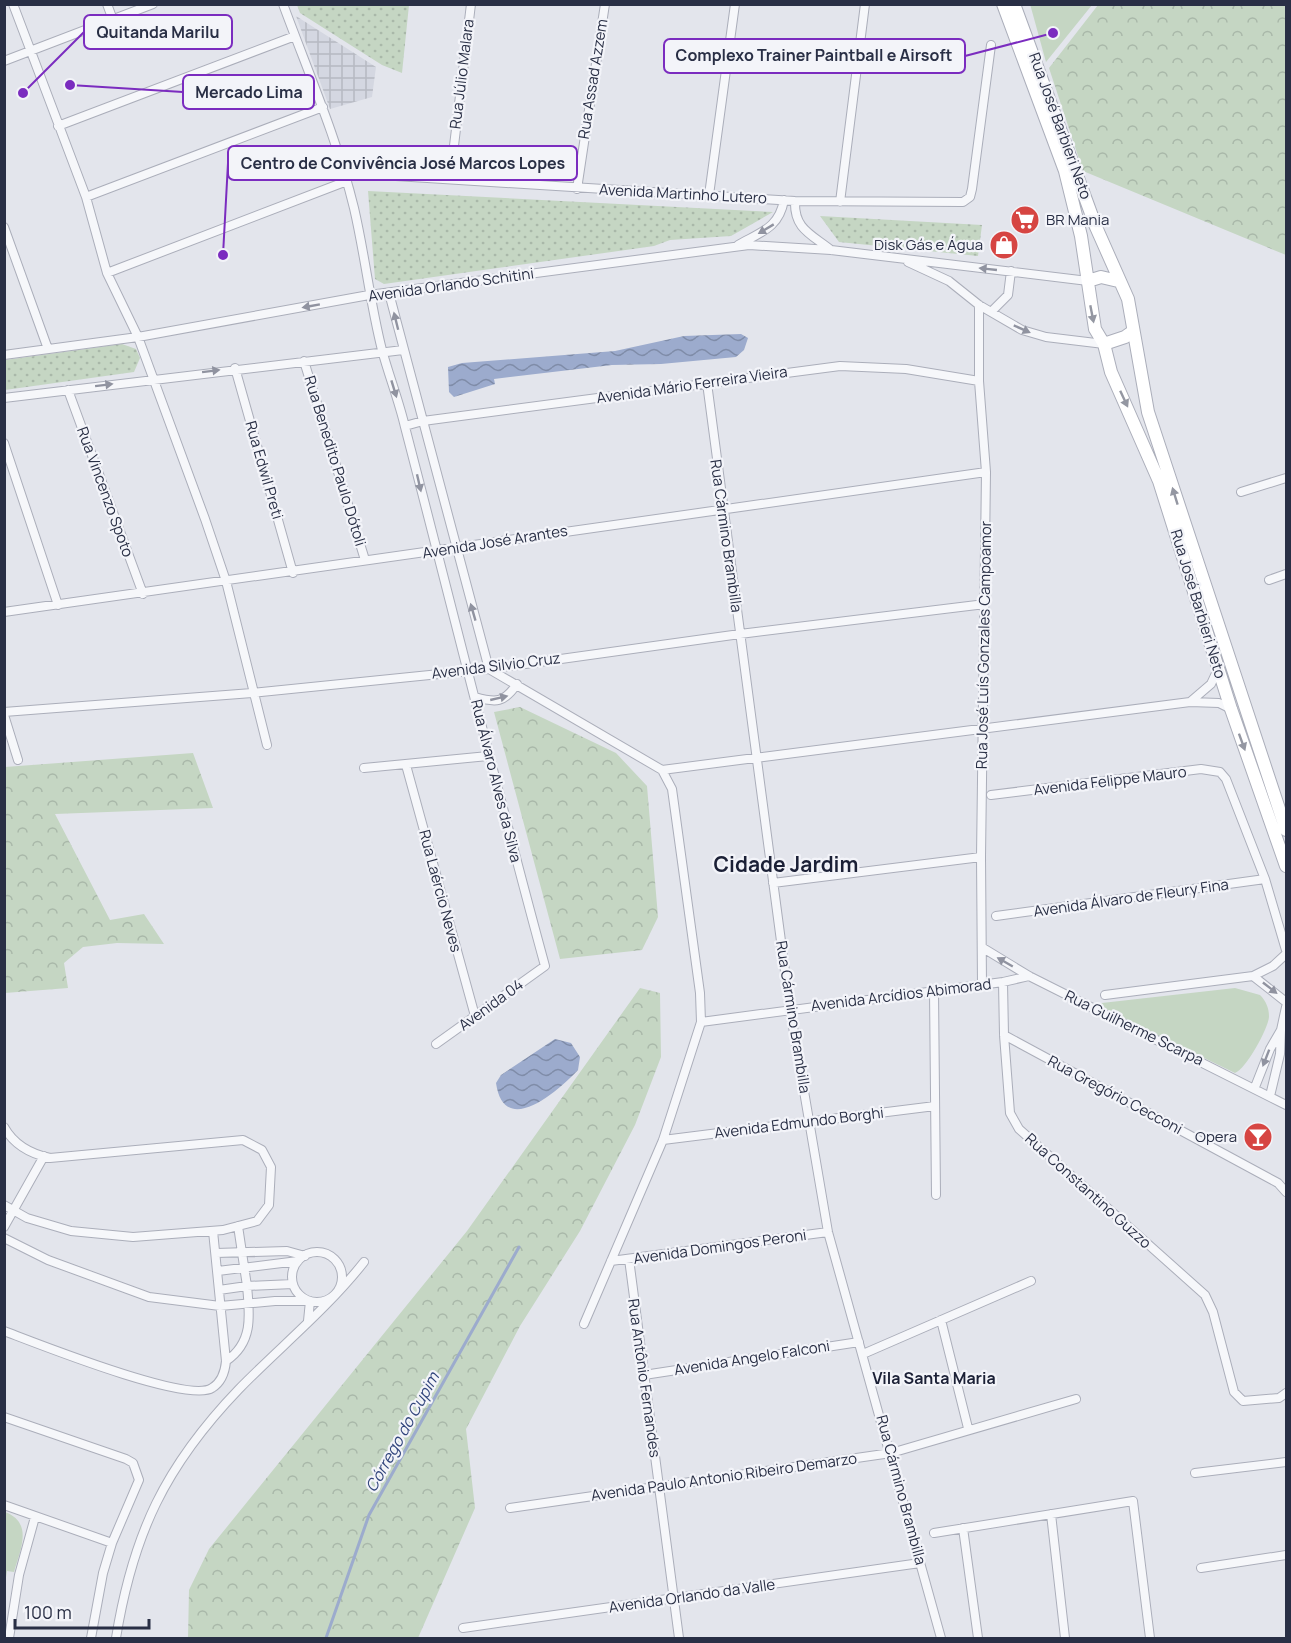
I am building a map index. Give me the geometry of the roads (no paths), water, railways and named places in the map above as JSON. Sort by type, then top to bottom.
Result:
[{"type":"main road","name":"Rua José Barbieri Neto","points":[[1003,4],[1065,171],[1088,281],[1095,328],[1104,344],[1112,372],[1159,481],[1231,709],[1287,866]]},
{"type":"main road","name":"Rua José Barbieri Neto","points":[[1014,4],[1118,281],[1128,300],[1148,412],[1287,831]]},
{"type":"main road","points":[[1088,281],[1101,277],[1118,281]]},
{"type":"main road","points":[[1104,344],[1125,338],[1132,332]]},
{"type":"main road","points":[[1269,781],[1287,800]]},
{"type":"street","points":[[13,4],[86,197],[107,273],[138,337],[226,581],[252,693],[267,745]]},
{"type":"street","points":[[107,4],[113,20]]},
{"type":"street","points":[[4,61],[153,4]]},
{"type":"street","name":"Rua Álvaro Alves da Silva","points":[[283,4],[323,107],[354,210],[369,295],[383,353],[405,426],[469,671],[488,756],[545,966]]},
{"type":"street","name":"Rua Júlio Malara","points":[[450,179],[471,4]]},
{"type":"street","name":"Rua Assad Azzem","points":[[577,189],[605,4]]},
{"type":"street","points":[[709,195],[735,4]]},
{"type":"street","points":[[840,202],[866,4]]},
{"type":"street","points":[[58,126],[295,36]]},
{"type":"street","name":"Avenida Martinho Lutero","points":[[381,175],[795,201],[950,203],[967,201],[972,189],[991,45]]},
{"type":"street","points":[[86,197],[323,107]]},
{"type":"street","points":[[107,273],[346,181]]},
{"type":"street","points":[[734,247],[777,222],[782,215],[784,200]]},
{"type":"street","points":[[795,201],[795,216],[798,222],[831,250]]},
{"type":"street","points":[[4,227],[48,349]]},
{"type":"street","name":"Avenida Orlando Schitini","points":[[4,355],[138,337],[369,295],[760,244],[831,250],[1088,281]]},
{"type":"street","name":"Avenida Orlando Schitini","points":[[899,258],[949,281],[979,305],[1022,330],[1046,338],[1104,344]]},
{"type":"street","points":[[949,281],[957,265]]},
{"type":"street","points":[[991,312],[1008,295],[1011,271]]},
{"type":"street","points":[[389,293],[489,669],[662,770],[672,789],[700,993],[701,1022],[663,1140],[584,1324]]},
{"type":"street","name":"Rua José Luís Gonzales Campoamor","points":[[979,305],[979,381],[986,472],[981,858],[982,985]]},
{"type":"street","points":[[4,398],[235,368],[403,350]]},
{"type":"street","name":"Rua Benedito Paulo Dótoli","points":[[304,361],[365,560]]},
{"type":"street","name":"Avenida Mário Ferreira Vieira","points":[[405,426],[423,421],[840,366],[906,369],[979,381]]},
{"type":"street","name":"Rua Edwil Preti","points":[[235,368],[293,573]]},
{"type":"street","name":"Rua Cármino Brambilla","points":[[707,383],[790,1009],[828,1232],[941,1638]]},
{"type":"street","name":"Rua Vincenzo Spoto","points":[[68,390],[143,594]]},
{"type":"street","points":[[4,443],[58,605]]},
{"type":"street","name":"Avenida José Arantes","points":[[4,612],[293,573],[365,560],[986,472]]},
{"type":"street","points":[[1241,492],[1287,478]]},
{"type":"street","points":[[1269,580],[1287,574]]},
{"type":"street","name":"Avenida Silvio Cruz","points":[[4,713],[252,693],[489,669],[740,634],[985,604]]},
{"type":"street","points":[[1190,702],[1211,684],[1218,669]]},
{"type":"street","points":[[475,697],[499,700],[508,697],[517,684]]},
{"type":"street","points":[[662,770],[1190,702],[1219,704],[1231,709]]},
{"type":"street","points":[[4,713],[18,760]]},
{"type":"street","points":[[363,768],[488,756]]},
{"type":"street","name":"Rua Laércio Neves","points":[[406,765],[475,1016]]},
{"type":"street","name":"Avenida Felippe Mauro","points":[[991,795],[1201,770],[1220,772],[1226,779],[1265,879]]},
{"type":"street","points":[[773,884],[981,858]]},
{"type":"street","points":[[1265,879],[1287,950]]},
{"type":"street","name":"Avenida Álvaro de Fleury Fina","points":[[996,916],[1265,879]]},
{"type":"street","name":"Rua Guilherme Scarpa","points":[[983,948],[1029,976],[1287,1105]]},
{"type":"street","points":[[1105,995],[1253,976],[1273,966],[1287,954]]},
{"type":"street","name":"Avenida 04","points":[[436,1044],[545,966]]},
{"type":"street","name":"Avenida Arcídios Abimorad","points":[[701,1022],[982,985],[1029,976]]},
{"type":"street","points":[[1253,976],[1287,1002]]},
{"type":"street","name":"Rua Constantino Guzzo","points":[[1003,982],[1004,1035],[1010,1113],[1019,1130],[1205,1295],[1213,1312],[1228,1377],[1234,1392],[1243,1401],[1279,1398],[1287,1393]]},
{"type":"street","points":[[933,991],[936,1195]]},
{"type":"street","points":[[1270,1096],[1280,1054],[1281,1030],[1287,1007]]},
{"type":"street","points":[[1255,1087],[1270,1049],[1281,1030]]},
{"type":"street","name":"Rua Gregório Cecconi","points":[[1004,1035],[1278,1183],[1287,1192]]},
{"type":"street","name":"Avenida Edmundo Borghi","points":[[663,1140],[935,1106]]},
{"type":"street","points":[[4,1127],[9,1136],[31,1153],[44,1156],[243,1140],[262,1150],[271,1167],[269,1205],[257,1221],[213,1231],[133,1237],[81,1232],[27,1218],[4,1205]]},
{"type":"street","points":[[4,1227],[44,1156]]},
{"type":"street","points":[[226,1361],[240,1351],[247,1333],[247,1286],[238,1226]]},
{"type":"street","points":[[4,1330],[147,1382],[195,1392],[211,1389],[224,1374],[226,1361],[213,1231]]},
{"type":"street","name":"Avenida Domingos Peroni","points":[[611,1262],[828,1232]]},
{"type":"street","points":[[4,1238],[48,1260],[149,1297],[220,1306],[275,1301],[319,1302],[334,1296],[341,1282],[339,1266],[335,1260],[321,1253],[271,1265],[218,1271]]},
{"type":"street","points":[[216,1253],[287,1251],[302,1258]]},
{"type":"street","points":[[302,1258],[292,1276],[293,1284],[297,1292],[310,1301]]},
{"type":"street","name":"Rua Antônio Fernandes","points":[[628,1259],[679,1638]]},
{"type":"street","points":[[116,1638],[122,1603],[140,1537],[172,1473],[195,1439],[238,1390],[334,1296],[363,1262],[353,1268],[339,1266]]},
{"type":"street","points":[[863,1354],[1031,1281]]},
{"type":"street","points":[[219,1290],[293,1284]]},
{"type":"street","points":[[308,1322],[310,1301]]},
{"type":"street","points":[[941,1320],[968,1428]]},
{"type":"street","name":"Avenida Angelo Falconi","points":[[644,1375],[859,1342]]},
{"type":"street","name":"Avenida Paulo Antonio Ribeiro Demarzo","points":[[510,1508],[891,1453],[968,1428],[1076,1399]]},
{"type":"street","points":[[4,1418],[126,1459],[136,1468],[139,1480],[112,1543],[103,1573],[91,1638]]},
{"type":"street","points":[[1195,1473],[1287,1462]]},
{"type":"street","points":[[934,1533],[1133,1502],[1150,1638]]},
{"type":"street","points":[[4,1505],[112,1543]]},
{"type":"street","points":[[1051,1514],[1065,1638]]},
{"type":"street","points":[[9,1638],[19,1575],[35,1516]]},
{"type":"street","points":[[963,1528],[978,1638]]},
{"type":"street","points":[[1201,1568],[1287,1555]]},
{"type":"street","name":"Avenida Orlando da Valle","points":[[463,1628],[920,1563]]},
{"type":"water","points":[[741,334],[748,338],[744,350],[736,357],[661,364],[612,365],[494,379],[495,384],[454,397],[449,392],[448,367],[462,363],[615,351],[684,336]]},
{"type":"water","points":[[555,1039],[571,1043],[580,1057],[578,1070],[545,1098],[520,1109],[509,1108],[501,1099],[496,1083],[501,1075]]},
{"type":"waterway","name":"Córrego do Cupim","points":[[326,1638],[369,1515],[519,1247]]},
{"type":"place","name":"Complexo Trainer Paintball e Airsoft","points":[[1053,33]]},
{"type":"place","name":"Mercado Lima","points":[[70,85]]},
{"type":"place","name":"Quitanda Marilu","points":[[23,93]]},
{"type":"place","name":"BR Mania","points":[[1025,220]]},
{"type":"place","name":"Disk Gás e Água","points":[[1004,245]]},
{"type":"place","name":"Centro de Convivência José Marcos Lopes","points":[[223,255]]},
{"type":"place","name":"Opera","points":[[1258,1137]]},
{"type":"district","name":"Cidade Jardim","points":[[786,865]]},
{"type":"district","name":"Vila Santa Maria","points":[[934,1378]]}]
